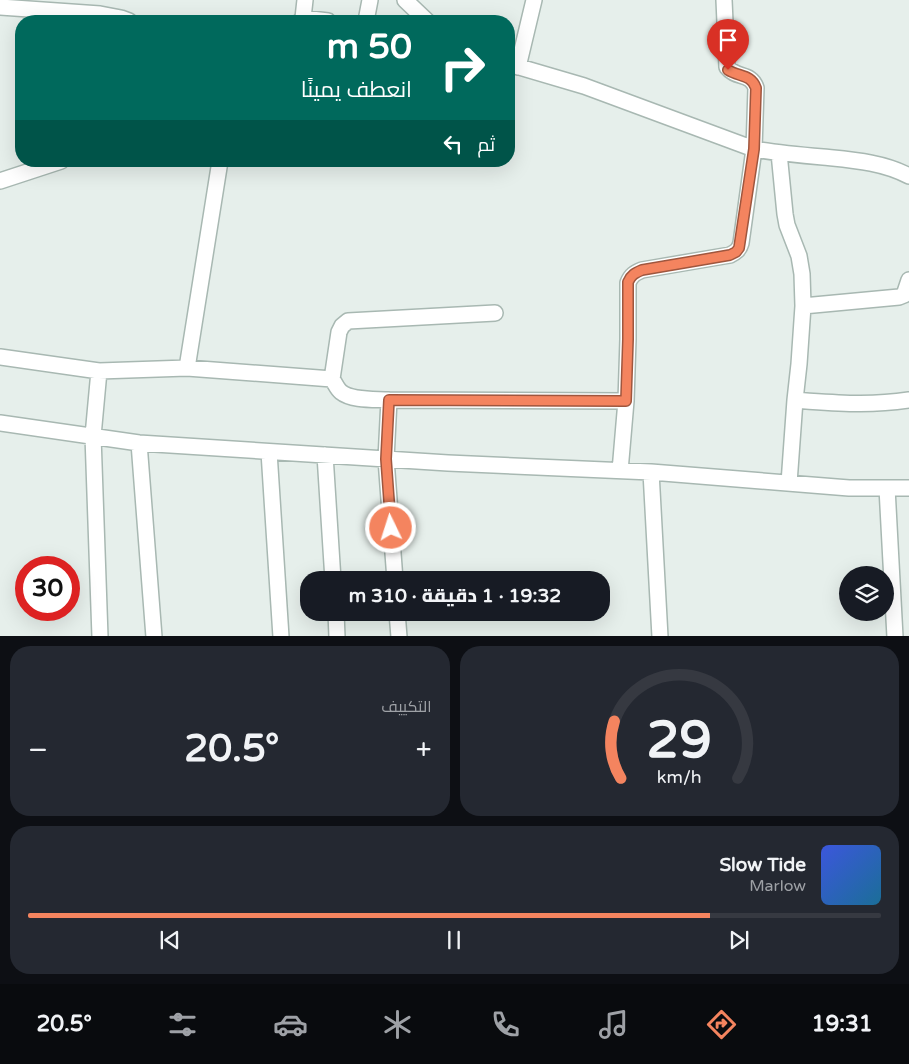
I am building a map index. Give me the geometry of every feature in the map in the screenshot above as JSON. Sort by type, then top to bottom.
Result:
[{"type":"street","points":[[303,15],[305,0]]},
{"type":"street","points":[[367,15],[370,0]]},
{"type":"street","points":[[405,0],[421,15]]},
{"type":"street","points":[[515,62],[534,0]]},
{"type":"street","points":[[620,471],[626,401],[628,282],[630,278],[636,272],[642,270],[730,255],[736,252],[741,243],[754,149],[756,88],[751,79],[731,72],[727,67],[724,0]]},
{"type":"street","points":[[0,7],[105,15]]},
{"type":"street","points":[[515,65],[584,86],[754,149],[860,161],[883,166],[909,176]]},
{"type":"street","points":[[779,153],[785,214],[799,256],[802,274],[803,306],[789,483]]},
{"type":"street","points":[[0,181],[43,167]]},
{"type":"street","points":[[187,368],[219,167]]},
{"type":"street","points":[[803,306],[899,298],[904,295],[909,280]]},
{"type":"street","points":[[495,314],[348,321],[339,332],[332,379],[339,391],[346,396],[365,399],[626,401]]},
{"type":"street","points":[[0,357],[100,371],[187,368],[332,379]]},
{"type":"street","points":[[100,371],[93,436],[100,636]]},
{"type":"street","points":[[389,400],[386,459],[394,571]]},
{"type":"street","points":[[795,400],[863,404],[909,400]]},
{"type":"street","points":[[0,423],[138,443],[386,459],[652,472],[849,488],[909,488]]},
{"type":"street","points":[[138,443],[154,636]]},
{"type":"street","points":[[269,452],[281,636]]},
{"type":"street","points":[[325,455],[332,571]]},
{"type":"street","points":[[652,472],[660,636]]},
{"type":"street","points":[[887,488],[895,636]]},
{"type":"street","points":[[336,621],[337,636]]},
{"type":"street","points":[[398,621],[399,636]]},
{"type":"route","points":[[391,528],[386,459],[389,400],[626,401],[628,282],[632,275],[642,270],[730,255],[739,248],[754,149],[756,88],[751,79],[728,70]]}]
